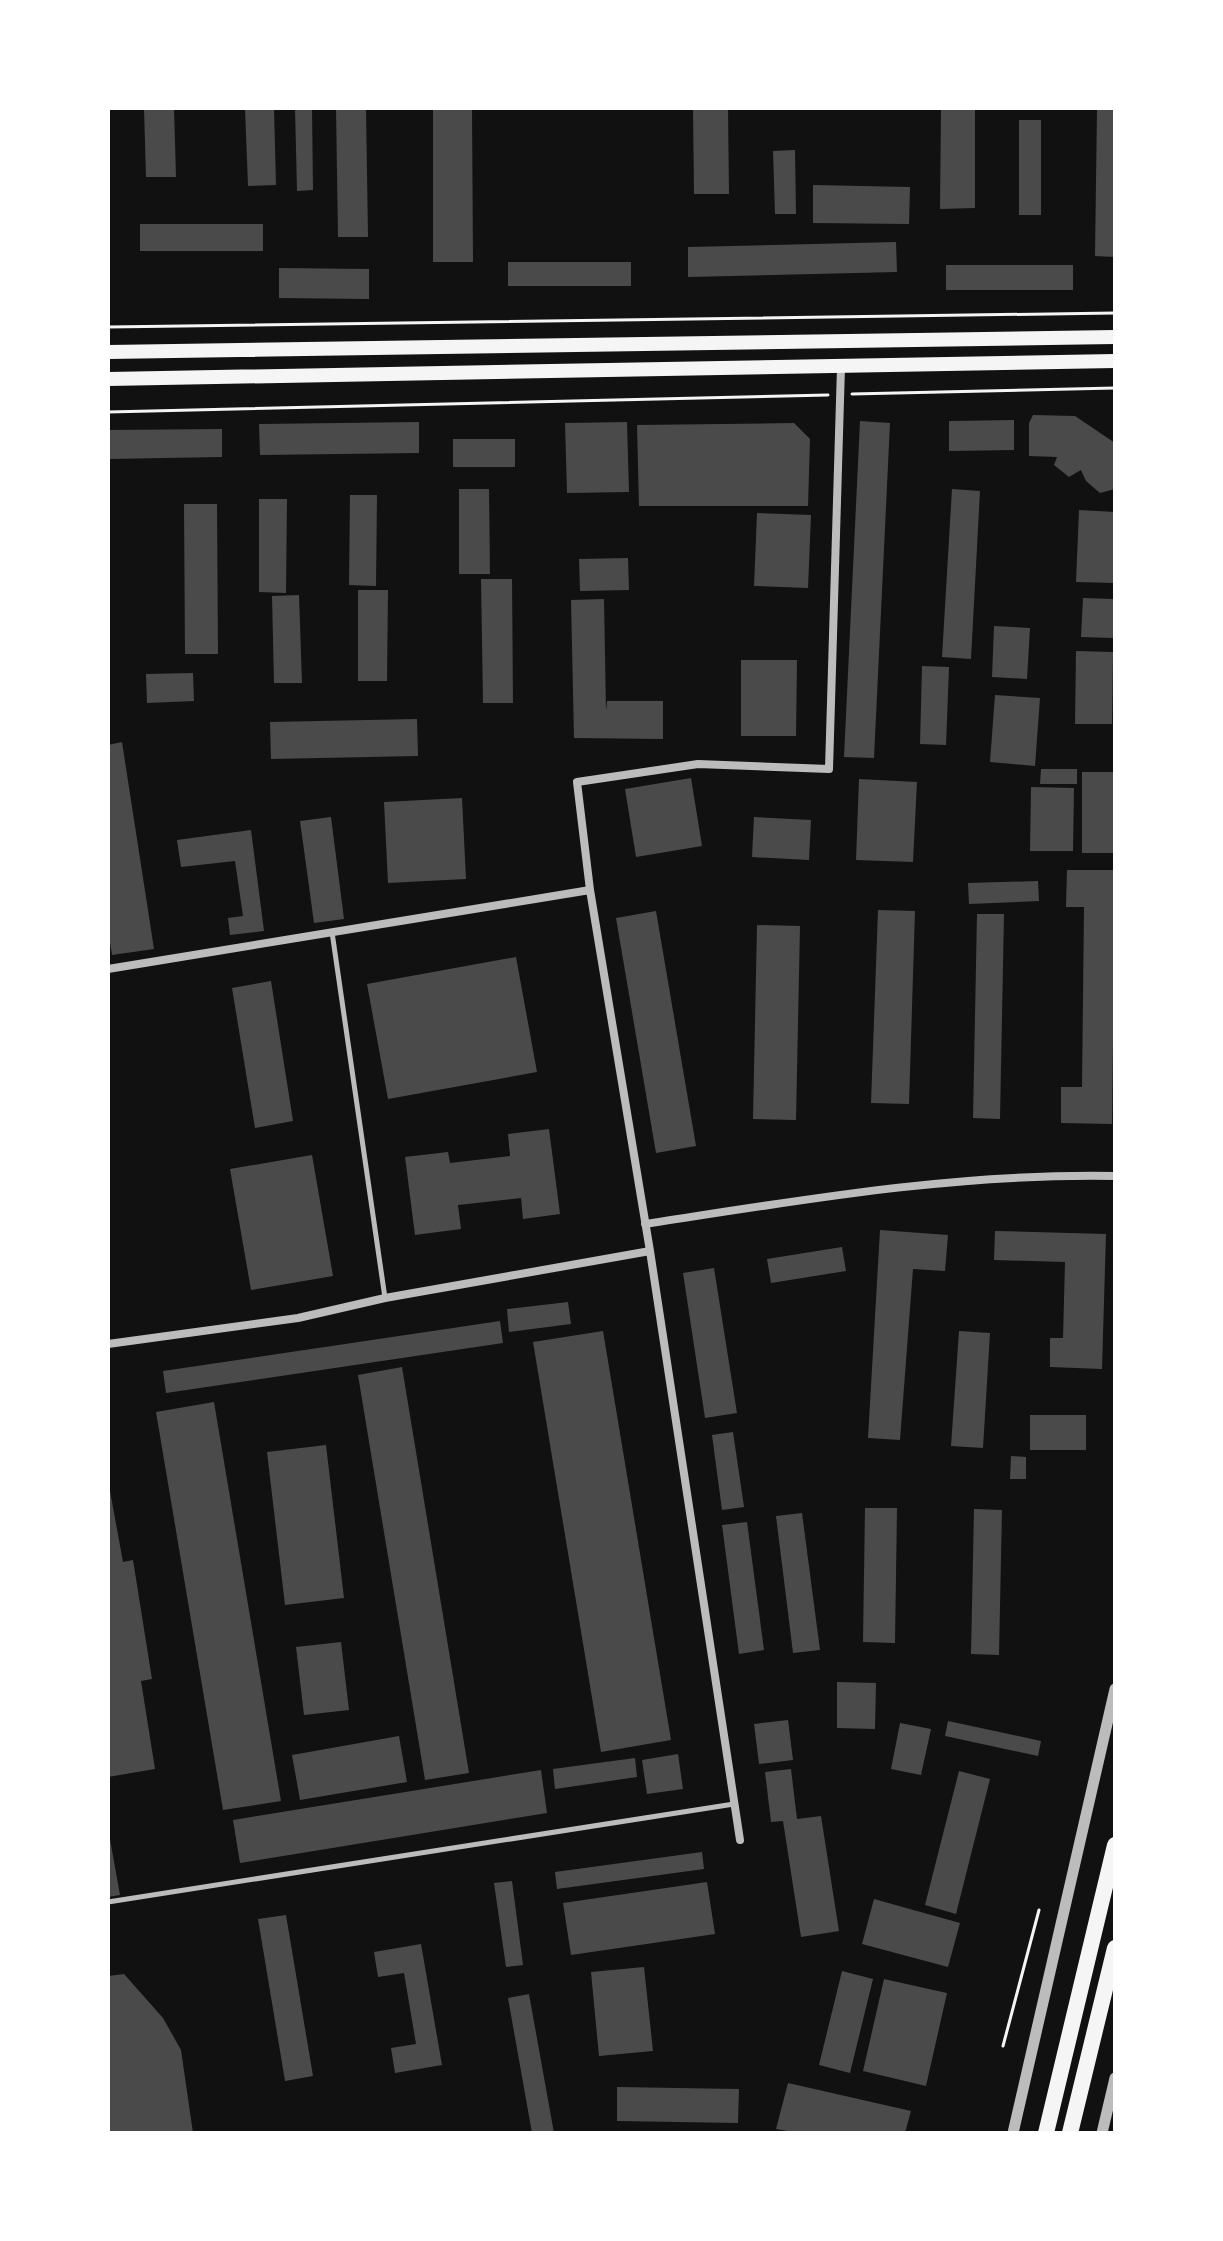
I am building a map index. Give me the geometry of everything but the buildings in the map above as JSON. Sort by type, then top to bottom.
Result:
[{"type":"highway","points":[[1046,2133],[1115,1845]]},
{"type":"highway","points":[[1070,2133],[1115,1948]]},
{"type":"main road","points":[[108,352],[1115,337]]},
{"type":"main road","points":[[108,379],[1115,361]]},
{"type":"street","points":[[740,1840],[650,1251],[590,890],[577,782],[698,764],[829,769],[841,367]]},
{"type":"street","points":[[108,969],[590,890]]},
{"type":"street","points":[[645,1224],[896,1186],[999,1176],[1115,1176]]},
{"type":"street","points":[[108,1344],[298,1318],[385,1298],[650,1251]]},
{"type":"street","points":[[1013,2133],[1115,1689]]},
{"type":"street","points":[[1102,2133],[1115,2078]]},
{"type":"lane","points":[[332,931],[385,1298]]},
{"type":"lane","points":[[108,1902],[734,1804]]},
{"type":"path","points":[[108,327],[1115,313]]},
{"type":"path","points":[[108,412],[1115,388]]},
{"type":"path","points":[[1003,2046],[1039,1910]]}]
